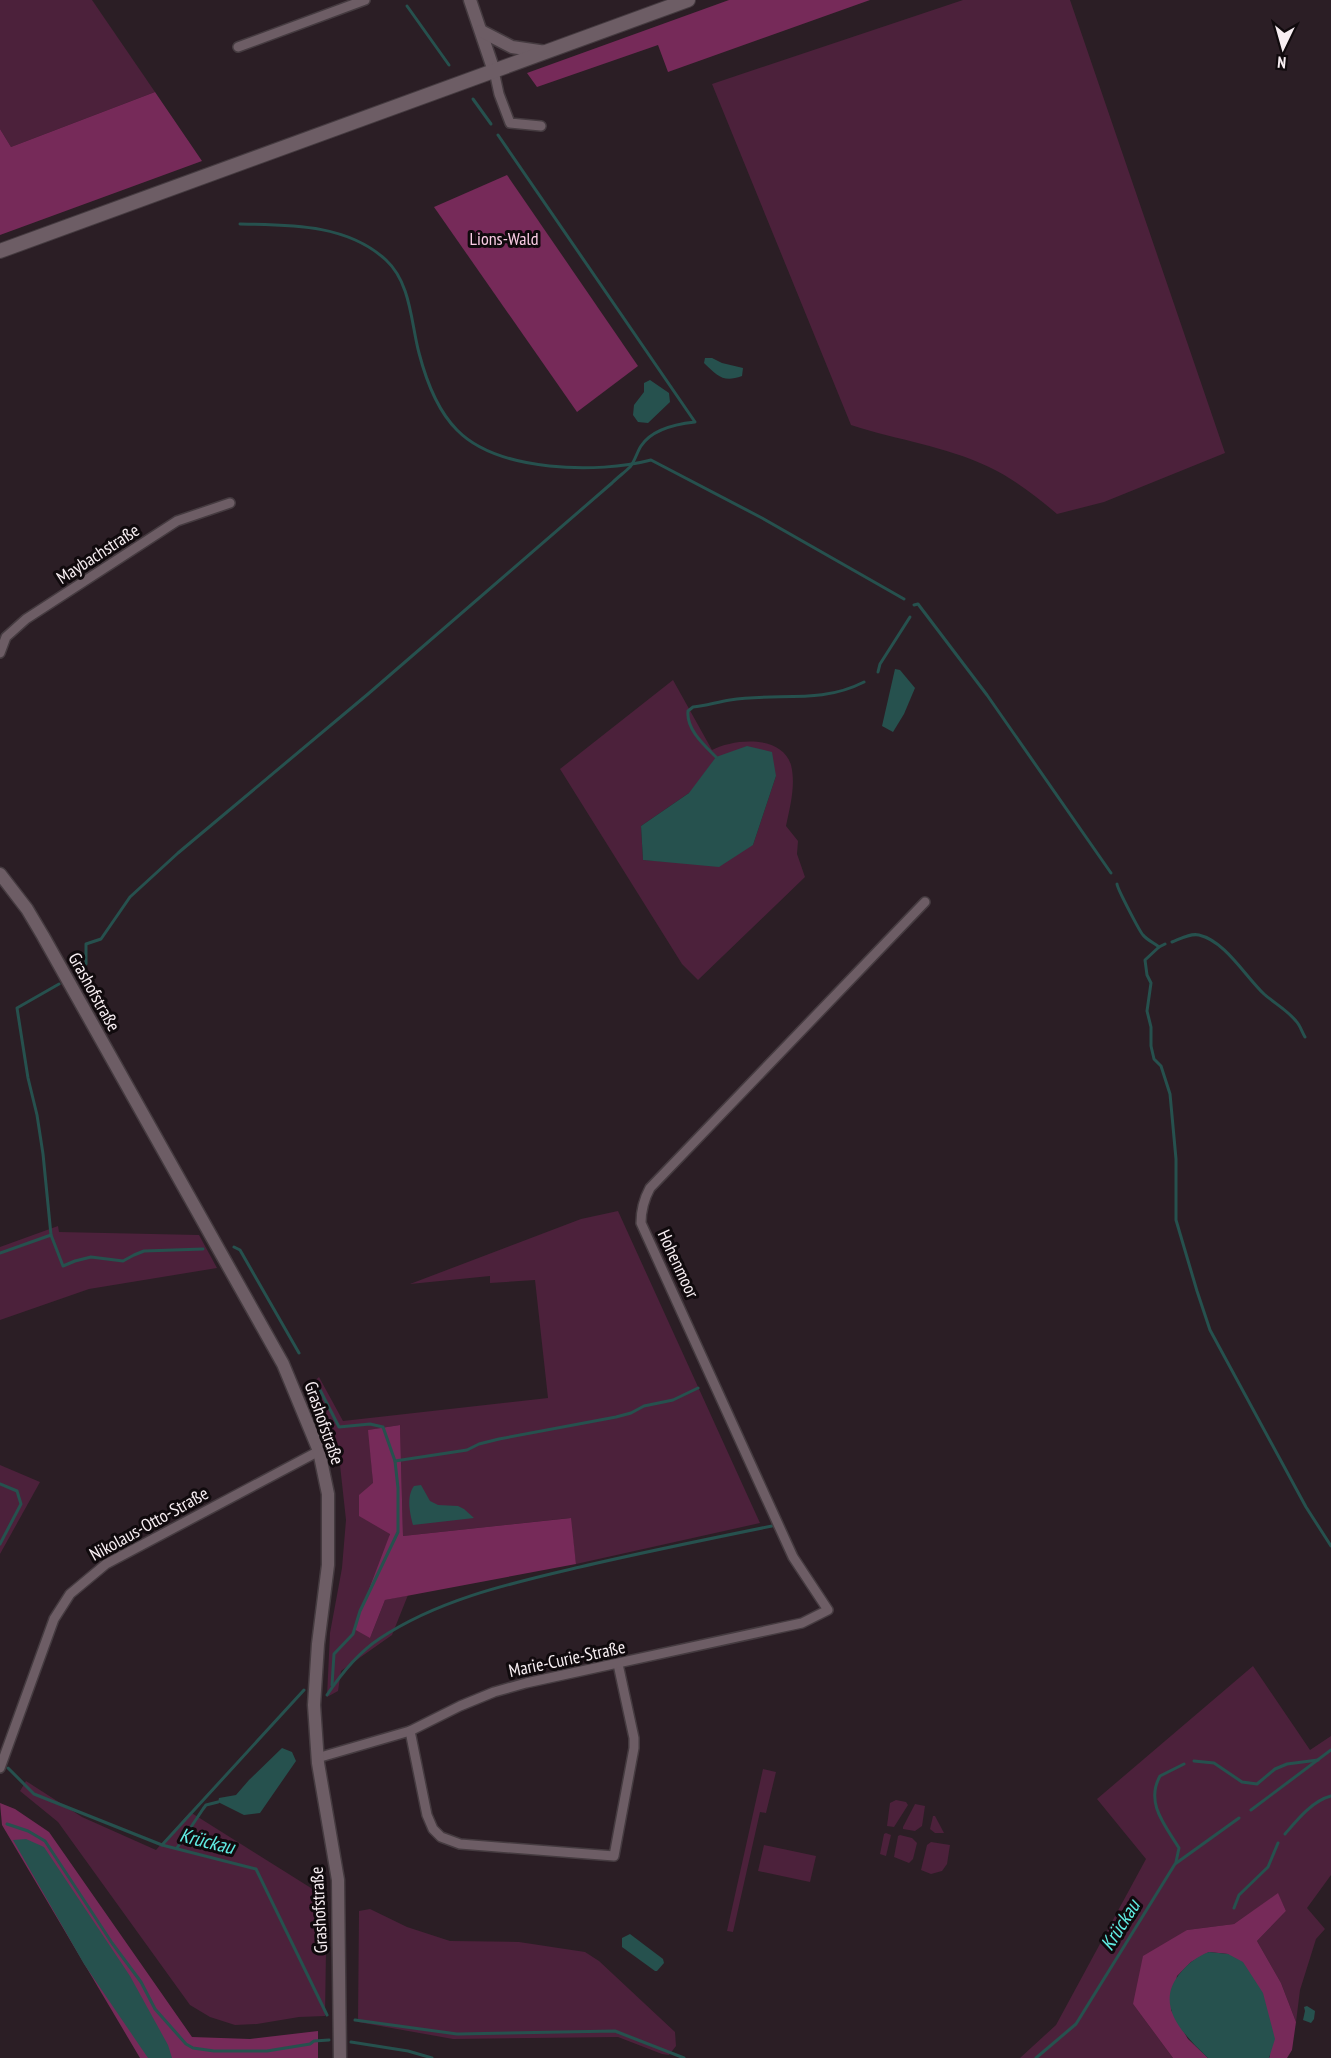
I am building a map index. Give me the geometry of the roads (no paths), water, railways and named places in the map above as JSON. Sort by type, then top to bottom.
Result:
[{"type":"main road","points":[[0,251],[688,0]]},
{"type":"street","points":[[238,47],[365,0]]},
{"type":"street","points":[[470,0],[510,123],[541,126]]},
{"type":"street","points":[[481,31],[512,47],[546,52]]},
{"type":"street","name":"Maybachstraße","points":[[0,653],[6,637],[26,619],[177,521],[230,503]]},
{"type":"street","name":"Grashofstraße","points":[[0,874],[27,909],[43,936],[283,1364],[319,1451],[328,1494],[328,1565],[318,1644],[314,1705],[318,1758],[338,1880],[340,2058]]},
{"type":"street","name":"Hohenmoor","points":[[828,1610],[793,1557],[640,1223],[641,1214],[644,1199],[650,1188],[925,902]]},
{"type":"street","name":"Nikolaus-Otto-Straße","points":[[0,1768],[54,1618],[70,1594],[106,1564],[319,1451]]},
{"type":"street","name":"Marie-Curie-Straße","points":[[318,1758],[410,1731],[494,1692],[802,1623],[828,1610]]},
{"type":"street","points":[[410,1731],[427,1815],[433,1829],[441,1837],[460,1844],[614,1856],[634,1748],[634,1738],[618,1664]]},
{"type":"waterway","points":[[407,6],[449,65]]},
{"type":"waterway","points":[[473,99],[491,124]]},
{"type":"waterway","points":[[79,975],[86,964],[86,944],[101,939],[130,897],[178,853],[368,694],[626,471],[632,465],[641,446],[651,435],[672,426],[695,422],[498,135]]},
{"type":"waterway","points":[[240,224],[298,226],[336,233],[371,248],[386,260],[401,280],[409,304],[419,353],[433,394],[450,422],[475,444],[522,462],[550,466],[604,467],[651,460],[762,518],[904,599]]},
{"type":"waterway","points":[[914,605],[918,604],[987,695],[1111,873]]},
{"type":"waterway","points":[[878,672],[880,664],[910,617]]},
{"type":"waterway","points":[[716,757],[697,736],[690,724],[688,711],[693,707],[747,698],[814,696],[847,689],[864,682]]},
{"type":"waterway","points":[[1117,884],[1141,932],[1159,947]]},
{"type":"waterway","points":[[1172,942],[1199,935],[1217,944],[1264,994],[1299,1024],[1305,1037]]},
{"type":"waterway","points":[[1165,944],[1145,960],[1147,975],[1151,983],[1147,1011],[1154,1059],[1161,1066],[1170,1094],[1176,1159],[1176,1220],[1210,1330],[1306,1507],[1331,1546]]},
{"type":"waterway","points":[[51,1235],[43,1154],[17,1008],[59,984]]},
{"type":"waterway","points":[[0,1253],[51,1235],[63,1266],[91,1257],[123,1261],[144,1251],[203,1249]]},
{"type":"waterway","points":[[234,1247],[240,1250],[299,1353]]},
{"type":"waterway","points":[[317,1384],[339,1427],[370,1424],[383,1427],[395,1461],[398,1488],[398,1532],[360,1611],[353,1634],[334,1654],[332,1685]]},
{"type":"waterway","points":[[395,1461],[467,1450],[499,1439],[616,1417],[644,1406],[673,1400],[698,1388]]},
{"type":"waterway","points":[[0,1484],[17,1491],[21,1504],[0,1544]]},
{"type":"waterway","points":[[327,1695],[350,1664],[379,1639],[402,1625],[451,1603],[502,1586],[554,1573],[772,1526]]},
{"type":"waterway","points":[[162,1845],[304,1690]]},
{"type":"waterway","name":"Krückau","points":[[1251,1810],[1331,1750]]},
{"type":"waterway","points":[[1194,1761],[1214,1763],[1242,1782],[1257,1784],[1275,1769],[1287,1764],[1318,1760]]},
{"type":"waterway","points":[[1176,1862],[1179,1848],[1159,1814],[1155,1795],[1160,1776],[1184,1764]]},
{"type":"waterway","name":"Krückau","points":[[8,1768],[34,1794],[162,1845],[256,1869],[327,2015]]},
{"type":"waterway","points":[[1285,1834],[1317,1802],[1331,1796]]},
{"type":"waterway","points":[[177,1848],[206,1805],[218,1802]]},
{"type":"waterway","name":"Krückau","points":[[1036,2058],[1076,2024],[1175,1864],[1239,1818]]},
{"type":"waterway","points":[[7,1824],[28,1831],[45,1841],[112,1943],[141,1982],[155,2009],[186,2044],[193,2048],[214,2051],[267,2051],[329,2040]]},
{"type":"waterway","points":[[1234,1908],[1239,1895],[1268,1867],[1278,1843]]},
{"type":"waterway","name":"Krückau","points":[[355,2020],[457,2034],[615,2031],[684,2058]]},
{"type":"waterway","points":[[351,2042],[408,2051],[432,2058]]},
{"type":"park label","name":"Lions-Wald","points":[[504,239]]}]
